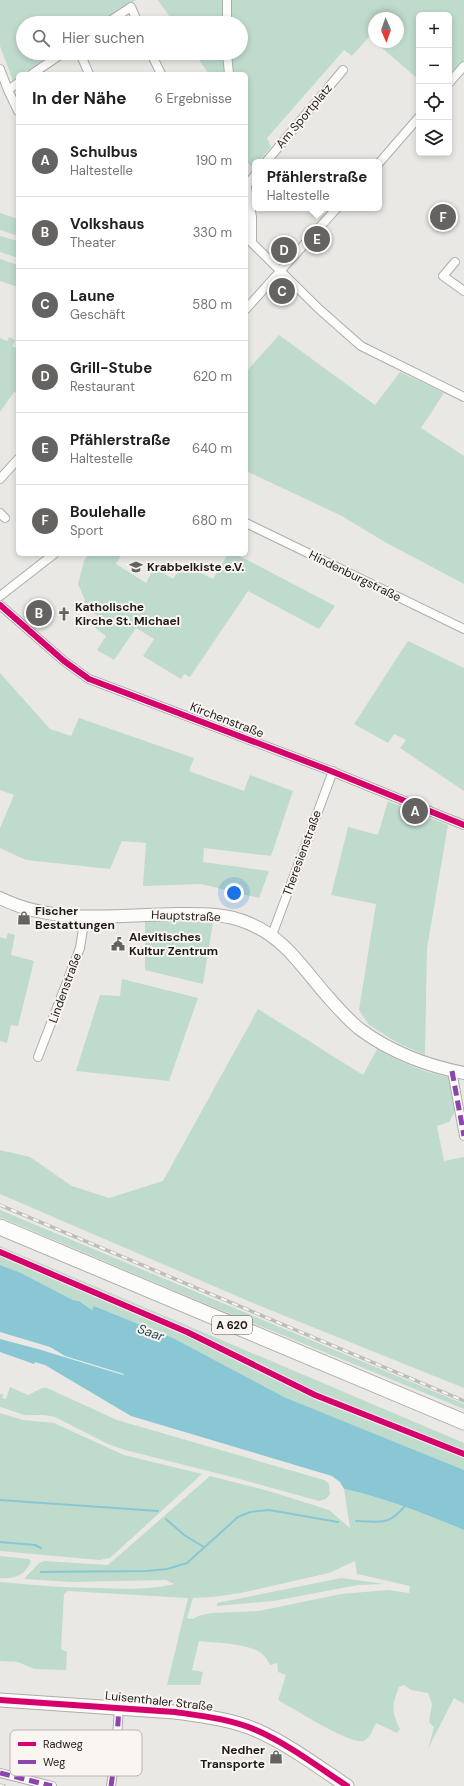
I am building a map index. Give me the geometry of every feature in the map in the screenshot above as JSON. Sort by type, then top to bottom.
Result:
[{"type":"highway","name":"A 620","points":[[0,1227],[464,1422]]},
{"type":"highway","name":"A 620","points":[[0,1238],[464,1432]]},
{"type":"main road","name":"Hauptstraße","points":[[0,898],[36,912],[65,916],[203,914],[246,922],[272,935],[293,953],[329,998],[361,1030],[405,1054],[434,1066],[458,1072]]},
{"type":"main road","name":"Luisenthaler Straße","points":[[0,1700],[201,1715],[235,1723],[275,1740],[347,1786]]},
{"type":"street","points":[[227,0],[227,16]]},
{"type":"street","points":[[118,16],[131,7],[135,16]]},
{"type":"street","points":[[35,72],[53,60]]},
{"type":"street","points":[[83,60],[88,72]]},
{"type":"street","points":[[154,60],[160,72]]},
{"type":"street","points":[[227,60],[228,72]]},
{"type":"street","points":[[452,80],[464,66]]},
{"type":"street","points":[[0,70],[16,108]]},
{"type":"street","name":"Am Sportplatz","points":[[269,159],[343,70]]},
{"type":"street","points":[[8,90],[16,84]]},
{"type":"street","points":[[382,159],[416,120]]},
{"type":"street","points":[[248,194],[252,217],[249,240],[319,309],[361,346],[464,397]]},
{"type":"street","points":[[248,308],[334,211]]},
{"type":"street","points":[[455,262],[443,276],[464,291]]},
{"type":"street","points":[[0,479],[16,461]]},
{"type":"street","name":"Hindenburgstraße","points":[[248,525],[464,629]]},
{"type":"street","points":[[0,596],[51,556]]},
{"type":"street","name":"Kirchenstraße","points":[[0,605],[64,661],[89,679],[333,771],[464,826]]},
{"type":"street","name":"Theresienstraße","points":[[272,935],[333,771]]},
{"type":"street","name":"Lindenstraße","points":[[38,1057],[80,948],[85,916]]},
{"type":"street","points":[[458,1072],[464,1136]]},
{"type":"street","points":[[118,1730],[119,1708]]},
{"type":"street","points":[[0,1773],[10,1776]]},
{"type":"street","points":[[12,1776],[52,1786]]},
{"type":"street","points":[[111,1786],[112,1776]]},
{"type":"green space","points":[[0,0],[136,0],[110,16],[16,16],[16,60],[44,60],[26,72],[16,72],[16,79],[13,81],[0,46]]},
{"type":"green space","points":[[158,0],[464,0],[464,64],[452,78],[452,12],[416,12],[416,77],[382,48],[404,48],[404,12],[368,12],[368,38],[352,56],[344,50],[267,138],[271,147],[261,159],[252,159],[251,166],[248,163],[248,72],[208,72],[199,60],[248,60],[248,16],[169,16]]},
{"type":"green space","points":[[0,213],[16,218],[16,235],[0,230]]},
{"type":"green space","points":[[0,236],[16,240],[16,257],[0,252]]},
{"type":"green space","points":[[0,259],[16,264],[16,286],[0,281]]},
{"type":"green space","points":[[279,335],[375,405],[400,372],[444,393],[421,428],[464,456],[464,584],[383,541],[342,516],[248,472],[248,370]]},
{"type":"green space","points":[[9,337],[15,340],[12,346],[16,348],[16,393],[14,392],[0,412],[0,338],[7,341]]},
{"type":"green space","points":[[87,556],[121,556],[116,564],[146,583],[154,567],[173,579],[183,564],[213,579],[227,556],[240,556],[335,606],[319,629],[248,591],[190,677],[184,674],[181,679],[143,656],[154,639],[136,628],[114,660],[97,650],[106,636],[94,627],[100,618],[82,604],[85,600],[78,584],[84,561]]},
{"type":"green space","points":[[408,641],[464,668],[464,791],[400,748],[406,740],[394,734],[388,743],[354,724]]},
{"type":"green space","points":[[0,673],[50,729],[71,736],[79,718],[194,758],[189,771],[244,791],[250,775],[293,791],[271,856],[204,848],[203,862],[269,871],[259,898],[201,884],[143,886],[146,843],[122,841],[110,869],[26,860],[0,848],[0,828],[14,795],[0,790]]},
{"type":"green space","points":[[388,801],[448,825],[427,948],[425,1055],[398,1043],[369,1025],[359,1010],[376,904],[331,895],[348,827],[378,835]]},
{"type":"green space","points":[[182,920],[213,922],[203,984],[145,970],[145,921]]},
{"type":"green space","points":[[8,933],[15,935],[11,955],[34,961],[18,1026],[11,1025],[7,1043],[0,1041],[0,937],[6,939]]},
{"type":"green space","points":[[122,979],[198,998],[169,1081],[76,1071],[100,995],[120,996]]},
{"type":"green space","points":[[258,1009],[363,1075],[377,1049],[395,1059],[431,1073],[451,1078],[456,1110],[449,1122],[437,1126],[444,1161],[464,1157],[464,1388],[253,1303],[0,1194],[0,1150],[30,1157],[72,1186],[109,1198],[163,1181]]},
{"type":"green space","points":[[0,1210],[464,1404],[464,1409],[211,1306],[0,1217]]},
{"type":"green space","points":[[0,1246],[464,1443],[464,1470],[284,1397],[173,1338],[94,1306],[92,1310],[79,1301],[73,1300],[19,1272],[0,1265]]},
{"type":"green space","points":[[10,1387],[28,1395],[42,1388],[47,1388],[117,1420],[324,1480],[329,1484],[330,1494],[326,1499],[319,1501],[125,1450],[108,1444],[55,1417],[44,1415],[25,1415],[0,1407],[0,1394],[3,1394],[2,1398],[6,1399]]},
{"type":"green space","points":[[0,1413],[23,1420],[54,1423],[124,1455],[202,1474],[110,1558],[99,1560],[0,1551]]},
{"type":"green space","points":[[210,1476],[272,1492],[329,1510],[350,1528],[344,1489],[390,1502],[435,1518],[464,1530],[464,1704],[454,1698],[428,1749],[434,1727],[429,1722],[432,1704],[428,1693],[411,1690],[404,1685],[399,1687],[394,1703],[394,1713],[400,1729],[397,1733],[376,1723],[370,1736],[366,1740],[357,1741],[335,1732],[308,1718],[278,1700],[286,1675],[278,1672],[277,1663],[270,1665],[262,1654],[252,1648],[199,1641],[192,1670],[203,1672],[200,1685],[167,1685],[188,1598],[68,1591],[64,1594],[61,1649],[67,1652],[66,1670],[34,1669],[18,1662],[0,1661],[0,1582],[63,1587],[128,1589],[174,1584],[166,1580],[71,1582],[24,1579],[39,1563],[44,1561],[108,1565]],"holes":[[[355,1561],[357,1574],[410,1586],[409,1593],[388,1590],[341,1594],[259,1611],[211,1613],[198,1616],[193,1619],[187,1618],[193,1598],[241,1593],[329,1573]]]},
{"type":"green space","points":[[0,1556],[29,1559],[31,1561],[26,1570],[19,1576],[0,1578]]},
{"type":"green space","points":[[341,1578],[385,1584],[358,1585],[273,1601],[217,1606],[217,1603]]},
{"type":"water","name":"Saar","points":[[0,1265],[19,1272],[73,1300],[79,1301],[92,1310],[94,1306],[173,1338],[284,1397],[464,1470],[464,1530],[420,1512],[344,1489],[340,1482],[332,1476],[131,1416],[45,1365],[35,1362],[34,1364],[0,1352],[0,1339],[123,1375],[124,1374],[65,1356],[50,1347],[0,1332]]},
{"type":"waterway","points":[[0,1500],[158,1511]]},
{"type":"waterway","points":[[356,1521],[378,1522],[389,1520],[406,1505]]},
{"type":"waterway","points":[[41,1572],[147,1571],[167,1569],[187,1563],[238,1517],[250,1512],[269,1510],[338,1522]]},
{"type":"waterway","points":[[166,1519],[184,1535],[204,1547]]},
{"type":"waterway","points":[[0,1542],[35,1545],[41,1548]]},
{"type":"railway","points":[[0,1205],[464,1401]]},
{"type":"railway","points":[[0,1785],[4,1786]]},
{"type":"marked path","points":[[452,1071],[464,1136]]},
{"type":"marked path","points":[[118,1730],[119,1708]]},
{"type":"marked path","points":[[0,1773],[10,1776]]},
{"type":"marked path","points":[[12,1776],[52,1786]]},
{"type":"marked path","points":[[111,1786],[112,1776]]},
{"type":"cycle path","points":[[0,605],[64,661],[89,679],[326,769],[464,825]]},
{"type":"cycle path","points":[[0,1252],[187,1332],[315,1395],[464,1454]]},
{"type":"cycle path","points":[[0,1700],[175,1712],[226,1721],[246,1726],[280,1742],[347,1786]]},
{"type":"place","name":"Boulehalle","points":[[443,217]]},
{"type":"place","name":"Pfählerstraße","points":[[317,239]]},
{"type":"place","name":"Grill-Stube","points":[[284,250]]},
{"type":"place","name":"Laune","points":[[282,291]]},
{"type":"place","name":"Krabbelkiste e.V.","points":[[136,567]]},
{"type":"place","name":"Volkshaus","points":[[39,613]]},
{"type":"place","name":"Katholische Kirche St. Michael","points":[[64,614]]},
{"type":"place","name":"Schulbus","points":[[415,811]]},
{"type":"place","name":"Fischer Bestattungen","points":[[24,918]]},
{"type":"place","name":"Alevitisches Kultur Zentrum","points":[[118,944]]},
{"type":"place","name":"Nedher Transporte","points":[[276,1757]]}]
